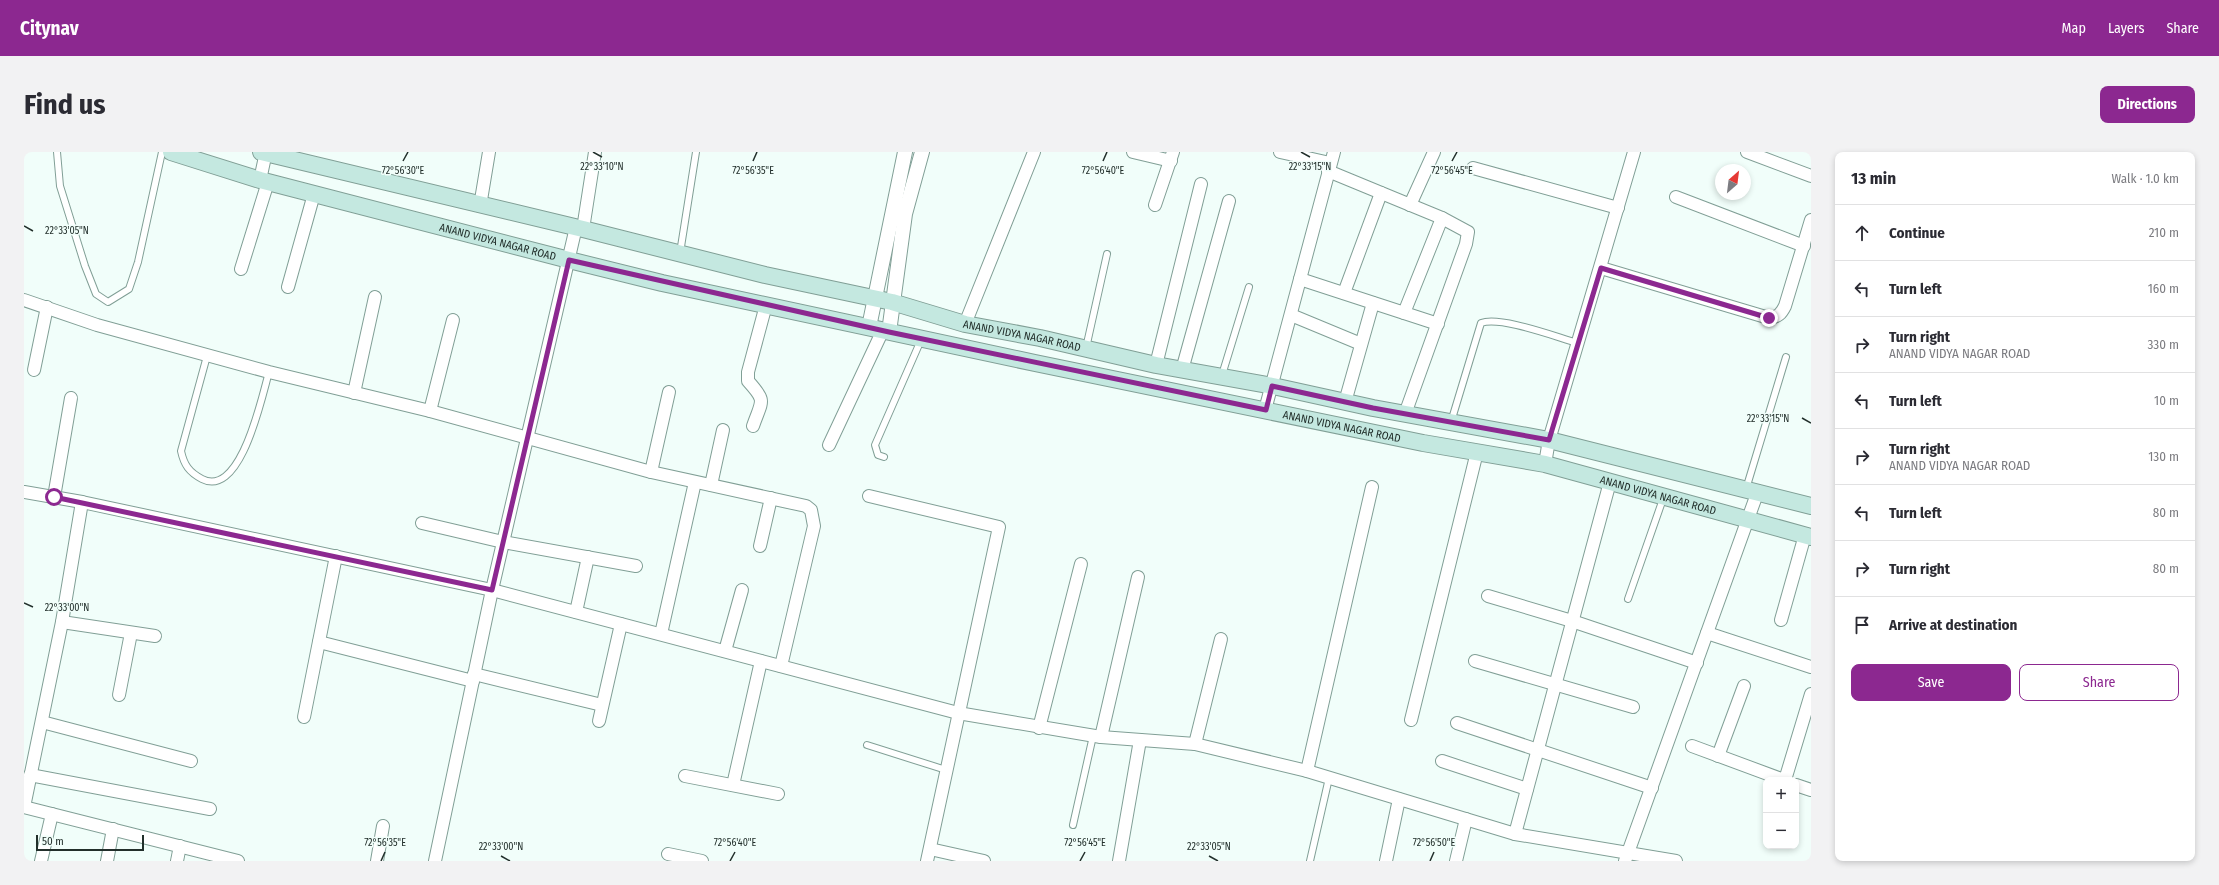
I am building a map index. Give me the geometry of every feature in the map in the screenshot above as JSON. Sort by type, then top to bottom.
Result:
[{"type":"main road","name":"ANAND VIDYA NAGAR ROAD","points":[[171,152],[264,181],[569,260],[880,330],[1266,410],[1545,464],[1808,536]]},
{"type":"main road","name":"ANAND VIDYA NAGAR ROAD","points":[[264,152],[480,206],[580,228],[765,275],[892,302],[965,324],[1156,365],[1272,386],[1405,414],[1549,440],[1811,506]]},
{"type":"street","points":[[241,269],[264,181],[264,152]]},
{"type":"street","points":[[480,206],[489,152]]},
{"type":"street","points":[[438,860],[492,590],[569,260],[580,228],[595,152]]},
{"type":"street","points":[[880,330],[876,299],[885,245],[905,152]]},
{"type":"street","points":[[829,445],[892,302],[905,214],[920,152]]},
{"type":"street","points":[[965,324],[1034,152]]},
{"type":"street","points":[[1133,152],[1172,157],[1154,205]]},
{"type":"street","points":[[1280,152],[1331,162],[1381,193],[1442,218],[1464,228],[1468,232],[1468,237],[1438,324],[1405,414]]},
{"type":"street","points":[[1410,205],[1434,152]]},
{"type":"street","points":[[1545,464],[1549,440],[1634,152]]},
{"type":"street","points":[[1747,152],[1811,176]]},
{"type":"street","points":[[1266,410],[1331,162]]},
{"type":"street","points":[[1473,168],[1618,208]]},
{"type":"street","points":[[1156,365],[1201,184]]},
{"type":"street","points":[[1344,294],[1381,193]]},
{"type":"street","points":[[288,287],[314,194]]},
{"type":"street","points":[[1676,198],[1804,246]]},
{"type":"street","points":[[1182,370],[1230,201]]},
{"type":"street","points":[[1404,313],[1442,218]]},
{"type":"street","points":[[1601,268],[1769,318],[1776,317],[1781,313],[1785,306],[1811,220]]},
{"type":"street","points":[[1300,279],[1438,324]]},
{"type":"street","points":[[354,393],[375,297]]},
{"type":"street","points":[[24,300],[97,325],[207,356],[430,411],[651,472],[806,506],[812,510],[814,526],[781,666]]},
{"type":"street","points":[[1345,402],[1373,303]]},
{"type":"street","points":[[753,426],[761,401],[760,393],[748,381],[748,372],[766,305]]},
{"type":"street","points":[[34,370],[47,307]]},
{"type":"street","points":[[1291,315],[1361,344]]},
{"type":"street","points":[[430,411],[453,320]]},
{"type":"street","points":[[651,472],[669,392]]},
{"type":"street","points":[[54,497],[72,398]]},
{"type":"street","points":[[711,485],[723,430]]},
{"type":"street","points":[[1411,720],[1477,452]]},
{"type":"street","points":[[661,634],[695,482]]},
{"type":"street","points":[[1515,834],[1610,482]]},
{"type":"street","points":[[1307,771],[1372,487]]},
{"type":"street","points":[[1627,857],[1748,519],[1752,490]]},
{"type":"street","points":[[24,492],[82,502],[492,590],[958,713],[1038,728],[1097,736],[1195,744],[1307,771],[1515,834],[1627,857],[1676,861]]},
{"type":"street","points":[[869,496],[999,527],[958,713],[928,861]]},
{"type":"street","points":[[760,546],[770,498]]},
{"type":"street","points":[[82,502],[62,622],[24,807],[238,861]]},
{"type":"street","points":[[422,523],[503,542],[636,566]]},
{"type":"street","points":[[1781,620],[1808,536]]},
{"type":"street","points":[[304,717],[336,556]]},
{"type":"street","points":[[576,612],[588,557]]},
{"type":"street","points":[[1038,728],[1081,564]]},
{"type":"street","points":[[1097,736],[1138,577]]},
{"type":"street","points":[[725,651],[742,590]]},
{"type":"street","points":[[1488,596],[1572,621],[1697,663]]},
{"type":"street","points":[[62,622],[155,636]]},
{"type":"street","points":[[598,721],[621,624]]},
{"type":"street","points":[[119,695],[131,633]]},
{"type":"street","points":[[1707,633],[1811,667]]},
{"type":"street","points":[[1195,744],[1221,639]]},
{"type":"street","points":[[319,642],[474,678],[602,704]]},
{"type":"street","points":[[733,785],[761,661]]},
{"type":"street","points":[[1475,661],[1555,686],[1633,707]]},
{"type":"street","points":[[1718,756],[1744,686]]},
{"type":"street","points":[[1785,777],[1811,694]]},
{"type":"street","points":[[42,722],[191,761]]},
{"type":"street","points":[[1457,723],[1537,752],[1652,788]]},
{"type":"street","points":[[1119,861],[1140,740]]},
{"type":"street","points":[[1692,746],[1776,777]]},
{"type":"street","points":[[1442,761],[1527,789]]},
{"type":"street","points":[[30,775],[210,809]]},
{"type":"street","points":[[685,776],[778,794]]},
{"type":"street","points":[[1799,786],[1811,790]]},
{"type":"street","points":[[1386,861],[1399,799]]},
{"type":"street","points":[[41,861],[52,814]]},
{"type":"street","points":[[1456,861],[1466,819]]},
{"type":"street","points":[[377,861],[383,826]]},
{"type":"street","points":[[108,861],[113,829]]},
{"type":"street","points":[[177,861],[180,846]]},
{"type":"street","points":[[930,849],[984,861]]},
{"type":"street","points":[[668,854],[701,861]]},
{"type":"lane","points":[[57,152],[60,186],[85,266],[96,294],[108,302],[130,289],[138,262],[162,152]]},
{"type":"lane","points":[[680,253],[696,152]]},
{"type":"lane","points":[[1086,349],[1106,254]]},
{"type":"lane","points":[[1222,377],[1249,287]]},
{"type":"lane","points":[[1451,422],[1481,323],[1489,320],[1503,322],[1578,343]]},
{"type":"lane","points":[[884,457],[878,454],[875,444],[922,338]]},
{"type":"lane","points":[[207,356],[181,451],[183,462],[191,473],[204,480],[218,480],[236,467],[244,451],[269,372]]},
{"type":"lane","points":[[1752,490],[1786,357]]},
{"type":"lane","points":[[1628,598],[1664,496]]},
{"type":"lane","points":[[1073,825],[1097,736]]},
{"type":"lane","points":[[866,745],[946,770]]},
{"type":"lane","points":[[1310,861],[1329,778]]},
{"type":"route","points":[[54,497],[492,590],[569,260],[662,283],[889,332],[1266,410],[1272,386],[1373,408],[1549,440],[1601,268],[1769,318]]}]
